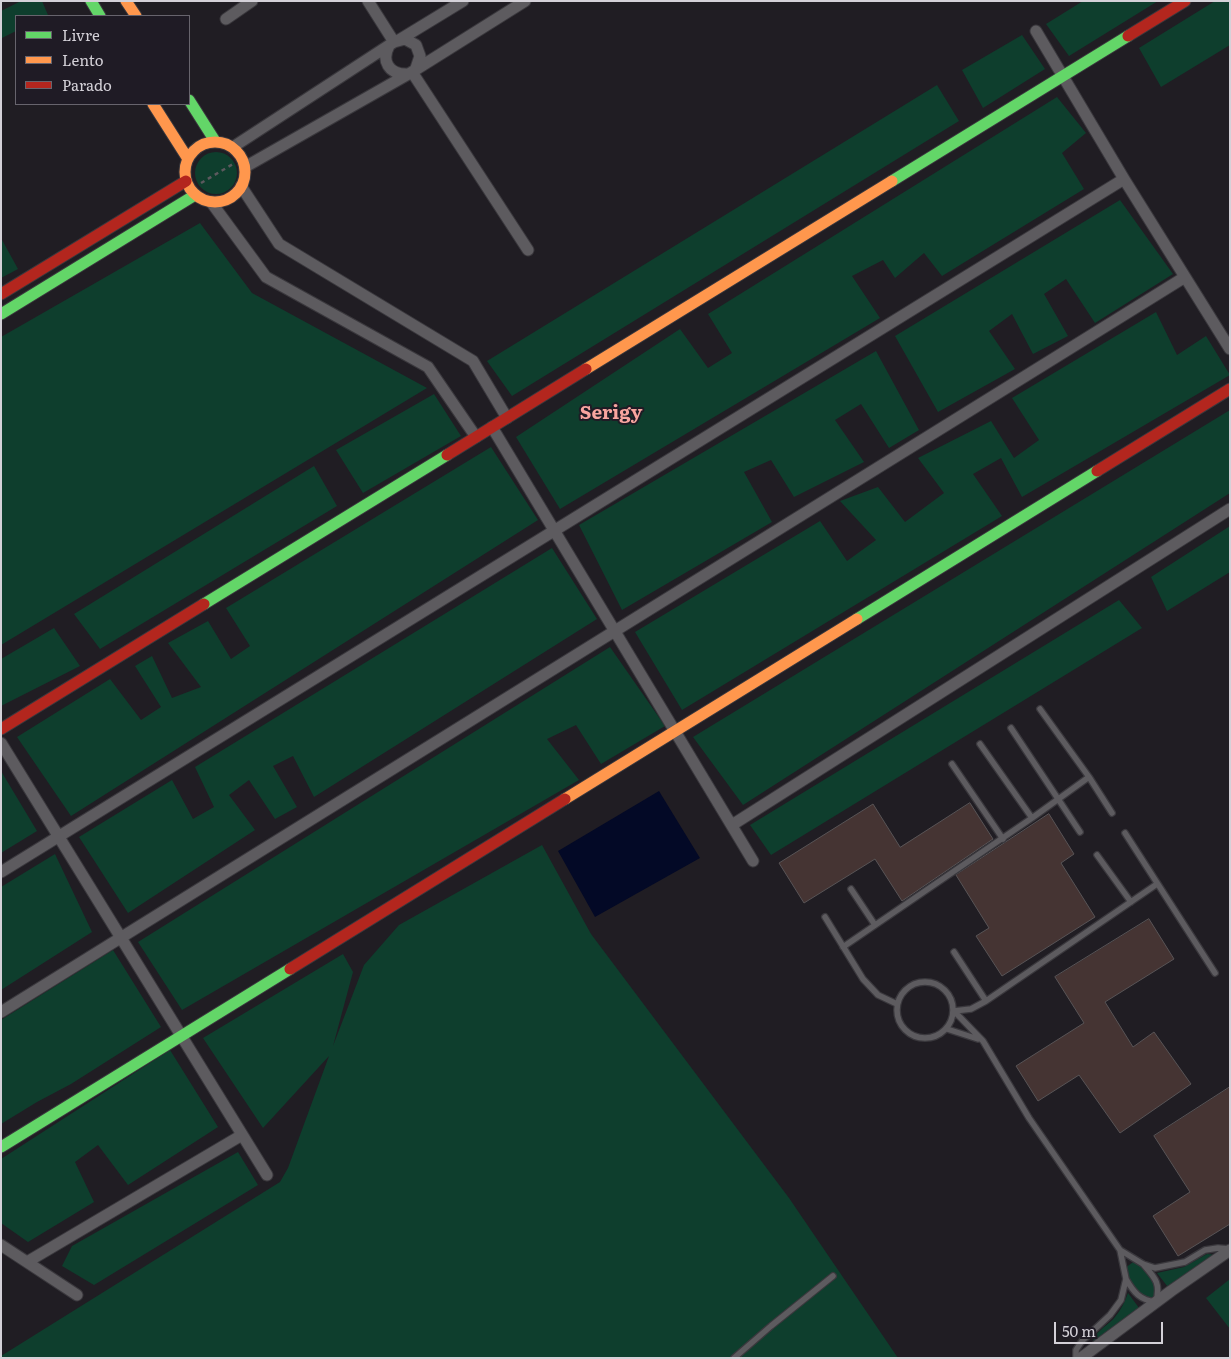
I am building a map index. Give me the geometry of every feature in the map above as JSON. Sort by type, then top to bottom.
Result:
[{"type":"street","points":[[91,1],[99,15]]},
{"type":"street","points":[[126,1],[135,15]]},
{"type":"street","points":[[226,19],[252,1]]},
{"type":"street","points":[[368,1],[394,42]]},
{"type":"street","points":[[233,148],[315,92],[463,1]]},
{"type":"street","points":[[245,168],[526,1]]},
{"type":"street","points":[[1,728],[1185,1]]},
{"type":"street","points":[[1036,31],[1124,180],[1230,349]]},
{"type":"street","points":[[394,42],[411,42],[419,50],[419,62],[411,71],[394,72],[389,68],[385,57],[394,42]]},
{"type":"street","points":[[411,71],[528,250]]},
{"type":"street","points":[[190,102],[215,141]]},
{"type":"street","points":[[155,105],[188,160]]},
{"type":"street","points":[[215,141],[225,143],[233,148],[240,154],[245,168],[246,173],[241,186],[231,198],[222,201],[211,202],[195,195],[186,181],[185,164],[197,147],[215,141]]},
{"type":"street","points":[[1,872],[1124,180]]},
{"type":"street","points":[[1,294],[186,181]]},
{"type":"street","points":[[241,186],[279,244],[473,361],[507,418]]},
{"type":"street","points":[[1,314],[195,195]]},
{"type":"street","points":[[211,202],[266,278],[428,366],[476,437]]},
{"type":"street","points":[[1,1012],[1185,277]]},
{"type":"street","points":[[1,1147],[1230,389]]},
{"type":"street","points":[[492,427],[753,861]]},
{"type":"street","points":[[732,825],[1230,509]]},
{"type":"street","points":[[1,743],[267,1175]]},
{"type":"street","points":[[27,1262],[242,1135]]},
{"type":"street","points":[[1,1245],[77,1295]]},
{"type":"street","points":[[1081,1358],[1230,1249]]},
{"type":"lane","points":[[1040,709],[1089,777],[1112,813]]},
{"type":"lane","points":[[1011,728],[1080,832]]},
{"type":"lane","points":[[980,744],[1032,818]]},
{"type":"lane","points":[[952,764],[1003,839]]},
{"type":"lane","points":[[843,947],[1003,839],[1089,777]]},
{"type":"lane","points":[[1124,833],[1215,973]]},
{"type":"lane","points":[[1097,855],[1131,902]]},
{"type":"lane","points":[[954,1011],[971,1009],[986,1001],[1157,884]]},
{"type":"lane","points":[[852,889],[875,926]]},
{"type":"lane","points":[[825,917],[863,979],[878,995],[897,1004]]},
{"type":"lane","points":[[954,952],[986,1001]]},
{"type":"lane","points":[[924,981],[933,982],[948,993],[953,1002],[954,1011],[947,1029],[940,1035],[930,1038],[912,1036],[904,1030],[896,1013],[897,1004],[907,988],[915,983],[924,981]]},
{"type":"lane","points":[[954,1011],[982,1042],[1029,1118],[1120,1250],[1126,1279],[1134,1294],[1145,1301],[1156,1302],[1159,1290],[1155,1279],[1143,1264]]},
{"type":"lane","points":[[947,1029],[967,1034],[982,1042]]},
{"type":"lane","points":[[1120,1250],[1143,1264],[1155,1268],[1185,1262],[1205,1250],[1230,1249]]},
{"type":"lane","points":[[734,1358],[833,1276]]},
{"type":"lane","points":[[1076,1358],[1076,1350],[1082,1341],[1110,1315],[1121,1300],[1126,1279]]},
{"type":"green space","points":[[21,1],[42,1],[48,15],[15,15],[15,32],[2,38],[1,11]]},
{"type":"green space","points":[[1083,1],[1158,1],[1069,56],[1046,24]]},
{"type":"green space","points":[[1215,1],[1230,1],[1230,45],[1161,87],[1139,48]]},
{"type":"green space","points":[[1022,35],[1045,69],[983,108],[962,70]]},
{"type":"green space","points":[[937,85],[959,121],[512,396],[487,361]]},
{"type":"green space","points":[[1057,97],[1086,133],[1062,153],[1084,189],[942,276],[924,253],[895,278],[883,260],[852,276],[880,318],[560,509],[516,437],[680,329],[708,368],[732,353],[708,314]]},
{"type":"green space","points":[[220,152],[228,155],[234,161],[237,173],[234,185],[228,191],[212,194],[204,191],[198,185],[195,169],[198,161],[204,155]]},
{"type":"green space","points":[[1120,200],[1173,274],[1095,323],[1066,279],[1044,294],[1068,336],[1033,354],[1012,314],[989,331],[1015,369],[938,412],[895,336]]},
{"type":"green space","points":[[200,223],[252,293],[427,388],[1,645],[1,337]]},
{"type":"green space","points":[[1,238],[18,269],[1,278]]},
{"type":"green space","points":[[1156,312],[1177,355],[1206,336],[1230,375],[1022,497],[1001,458],[973,474],[1002,516],[682,710],[635,632],[820,521],[847,561],[876,540],[840,501],[878,487],[905,522],[944,493],[918,458],[991,421],[1014,458],[1039,440],[1012,398]]},
{"type":"green space","points":[[876,351],[919,430],[889,448],[861,404],[835,420],[864,462],[794,497],[771,460],[744,472],[772,522],[622,610],[579,525]]},
{"type":"green space","points":[[434,394],[461,436],[363,493],[336,450]]},
{"type":"green space","points":[[1230,410],[1230,493],[743,805],[693,737]]},
{"type":"green space","points":[[491,447],[538,520],[71,816],[17,737],[110,679],[141,720],[161,707],[135,666],[152,656],[172,698],[201,687],[168,643],[208,621],[231,659],[250,646],[226,608]]},
{"type":"green space","points":[[314,466],[337,506],[100,649],[74,614]]},
{"type":"green space","points":[[1230,526],[1230,572],[1167,611],[1151,577]]},
{"type":"green space","points":[[552,548],[597,619],[314,797],[293,756],[273,766],[297,807],[275,819],[249,780],[229,795],[255,830],[128,913],[79,837],[172,780],[193,819],[214,807],[195,767]]},
{"type":"green space","points":[[1119,600],[1142,628],[771,855],[750,825]]},
{"type":"green space","points":[[54,628],[80,666],[1,706],[1,659]]},
{"type":"green space","points":[[610,647],[665,726],[601,764],[576,725],[547,739],[579,780],[182,1010],[138,942]]},
{"type":"green space","points":[[1,771],[37,831],[1,853]]},
{"type":"green space","points":[[542,845],[591,934],[789,1198],[898,1358],[1,1358],[1,1356],[280,1182],[288,1168],[329,1056],[263,1128],[203,1038],[343,954],[353,972],[333,1046],[364,965],[399,925]]},
{"type":"green space","points":[[55,854],[92,932],[1,990],[1,887]]},
{"type":"green space","points":[[113,950],[161,1027],[71,1084],[1,1124],[1,1020]]},
{"type":"green space","points":[[170,1050],[218,1127],[128,1185],[98,1145],[75,1162],[94,1202],[28,1242],[1,1223],[1,1159]]},
{"type":"green space","points":[[238,1152],[258,1185],[94,1285],[62,1266],[72,1246]]},
{"type":"green space","points":[[1207,1254],[1217,1255],[1171,1291],[1157,1273],[1184,1267]]},
{"type":"green space","points":[[1136,1260],[1155,1279],[1156,1302],[1134,1293],[1125,1268]]},
{"type":"green space","points":[[1230,1279],[1230,1329],[1206,1298]]},
{"type":"green space","points":[[1128,1293],[1142,1312],[1093,1344],[1095,1336],[1119,1311]]},
{"type":"water","points":[[659,791],[700,858],[595,917],[558,851]]},
{"type":"building","points":[[970,803],[993,839],[902,901],[875,859],[804,903],[779,863],[873,804],[900,847]]},
{"type":"building","points":[[1049,814],[1074,854],[1061,863],[1095,917],[1002,976],[976,936],[989,928],[956,875]]},
{"type":"building","points":[[1149,919],[1174,959],[1105,1002],[1133,1047],[1154,1032],[1191,1084],[1120,1133],[1079,1075],[1038,1101],[1016,1066],[1084,1023],[1055,977]]},
{"type":"building","points":[[1230,1087],[1230,1224],[1178,1256],[1153,1216],[1190,1192],[1154,1136]]},
{"type":"traffic: fast","points":[[91,1],[99,15]]},
{"type":"traffic: fast","points":[[892,181],[1128,36]]},
{"type":"traffic: fast","points":[[190,102],[215,141]]},
{"type":"traffic: fast","points":[[1,314],[195,195]]},
{"type":"traffic: fast","points":[[204,604],[447,455]]},
{"type":"traffic: fast","points":[[857,619],[1097,471]]},
{"type":"traffic: fast","points":[[1,1147],[290,969]]},
{"type":"traffic: slow","points":[[126,1],[135,15]]},
{"type":"traffic: slow","points":[[154,105],[188,159]]},
{"type":"traffic: slow","points":[[209,142],[221,142],[232,147],[240,155],[245,166],[245,172],[243,184],[232,197],[221,202],[209,202],[198,197],[190,189],[185,178],[185,166],[190,155],[198,147],[209,142]]},
{"type":"traffic: slow","points":[[586,369],[892,181]]},
{"type":"traffic: slow","points":[[565,799],[857,619]]},
{"type":"traffic: jam","points":[[1128,36],[1185,1]]},
{"type":"traffic: jam","points":[[1,294],[186,181]]},
{"type":"traffic: jam","points":[[447,455],[586,369]]},
{"type":"traffic: jam","points":[[1097,471],[1230,389]]},
{"type":"traffic: jam","points":[[1,729],[204,604]]},
{"type":"traffic: jam","points":[[290,969],[565,799]]},
{"type":"district","name":"Serigy","points":[[611,413]]}]
